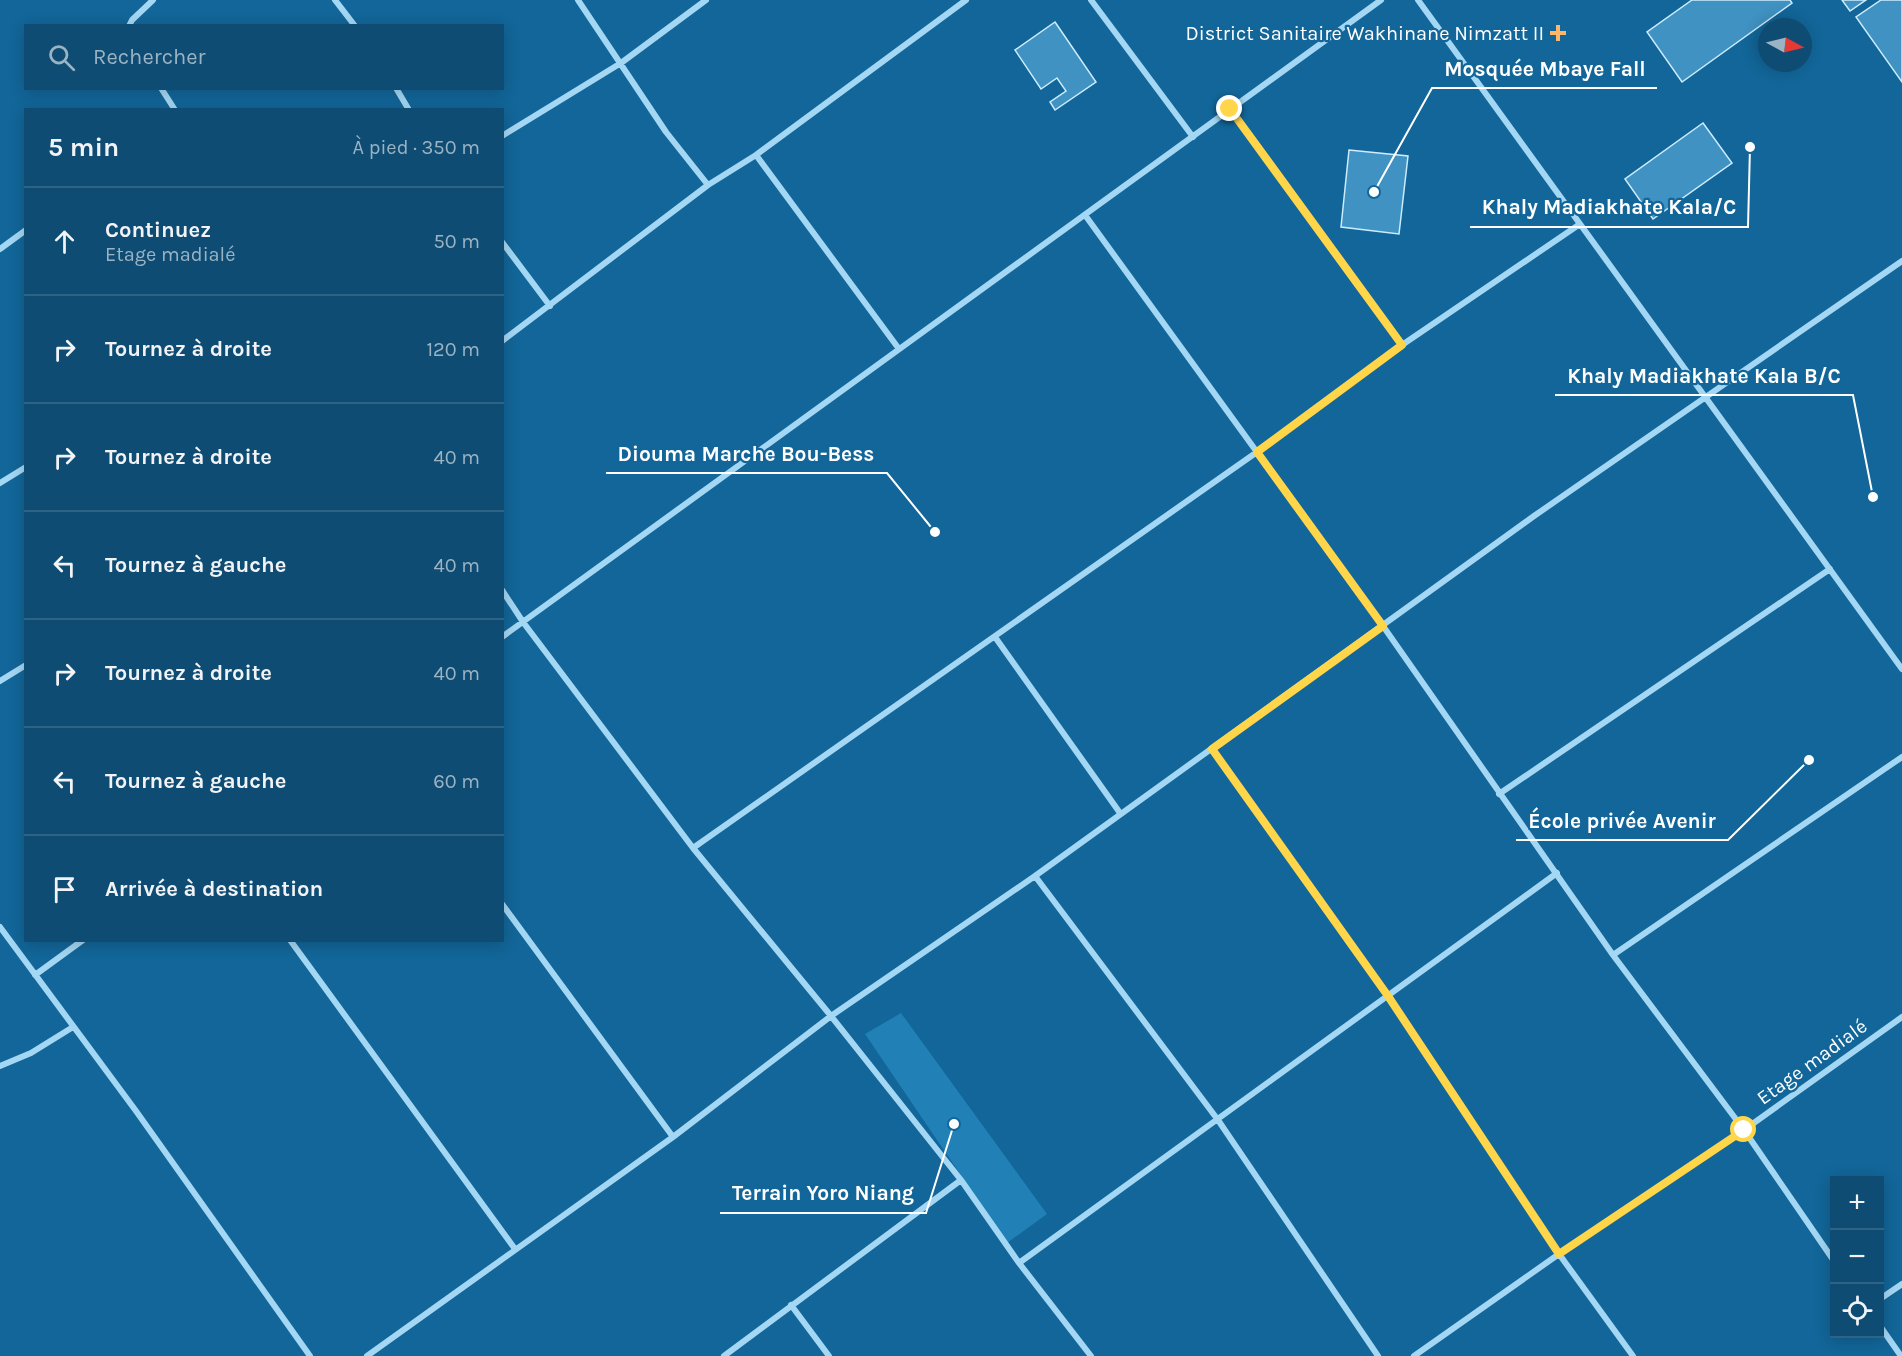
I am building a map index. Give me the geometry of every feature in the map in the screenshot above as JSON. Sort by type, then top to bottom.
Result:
[{"type":"street","points":[[130,24],[153,0]]},
{"type":"street","points":[[335,0],[353,24]]},
{"type":"street","points":[[578,0],[666,132],[708,185]]},
{"type":"street","points":[[504,135],[621,63],[706,0]]},
{"type":"street","points":[[504,340],[708,185],[756,155],[966,0]]},
{"type":"street","points":[[1091,0],[1193,137]]},
{"type":"street","points":[[504,635],[1381,0]]},
{"type":"street","points":[[1418,0],[1902,669]]},
{"type":"street","points":[[162,90],[174,108]]},
{"type":"street","points":[[397,90],[409,108]]},
{"type":"street","points":[[1230,109],[1402,345]]},
{"type":"street","points":[[756,155],[900,349]]},
{"type":"street","points":[[1085,215],[1383,626],[1613,955],[1744,1130],[1830,1255]]},
{"type":"street","points":[[693,848],[995,638],[1257,452],[1402,345],[1580,224]]},
{"type":"street","points":[[0,249],[24,231]]},
{"type":"street","points":[[504,245],[550,306]]},
{"type":"street","points":[[368,1356],[673,1137],[831,1016],[1035,876],[1534,516],[1902,261]]},
{"type":"street","points":[[0,483],[24,468]]},
{"type":"street","points":[[1499,794],[1830,569]]},
{"type":"street","points":[[504,593],[523,622],[693,848],[831,1016],[961,1180],[1019,1263],[1091,1356]]},
{"type":"street","points":[[995,638],[1120,813]]},
{"type":"street","points":[[0,681],[24,665]]},
{"type":"street","points":[[1212,749],[1388,996],[1559,1254],[1633,1356]]},
{"type":"street","points":[[1613,955],[1902,757]]},
{"type":"street","points":[[1019,1263],[1557,873]]},
{"type":"street","points":[[1035,876],[1218,1120],[1378,1356]]},
{"type":"street","points":[[504,907],[673,1137]]},
{"type":"street","points":[[0,927],[136,1111],[310,1356]]},
{"type":"street","points":[[35,975],[80,942]]},
{"type":"street","points":[[291,942],[515,1249]]},
{"type":"street","name":"Etage madialé","points":[[1413,1356],[1559,1254],[1744,1130],[1902,1017]]},
{"type":"street","points":[[0,1066],[31,1053],[73,1027]]},
{"type":"street","points":[[724,1356],[961,1180]]},
{"type":"street","points":[[1884,1296],[1902,1284]]},
{"type":"street","points":[[791,1305],[828,1356]]},
{"type":"street","points":[[1884,1332],[1901,1356]]},
{"type":"shaded area","points":[[901,1013],[1047,1214],[1007,1243],[865,1034]]},
{"type":"building","points":[[1692,0],[1790,0],[1792,3],[1771,18],[1758,18],[1758,27],[1682,82],[1647,32]]},
{"type":"building","points":[[1842,0],[1866,0],[1850,11]]},
{"type":"building","points":[[1881,0],[1902,0],[1902,82],[1856,17]]},
{"type":"building","points":[[1055,22],[1096,82],[1055,110],[1050,102],[1066,91],[1057,78],[1041,89],[1015,50]]},
{"type":"building","points":[[1703,123],[1732,163],[1653,219],[1625,179]]},
{"type":"building","points":[[1349,150],[1408,156],[1399,234],[1341,227]]},
{"type":"place","name":"District Sanitaire Wakhinane Nimzatt II","points":[[1558,33]]},
{"type":"place","name":"Khaly Madiakhate Kala/C","points":[[1750,147]]},
{"type":"place","name":"Mosquée Mbaye Fall","points":[[1374,192]]},
{"type":"place","name":"Khaly Madiakhate Kala B/C","points":[[1873,497]]},
{"type":"place","name":"Diouma Marche Bou-Bess","points":[[935,532]]},
{"type":"place","name":"École privée Avenir","points":[[1809,760]]},
{"type":"place","name":"Terrain Yoro Niang","points":[[954,1124]]},
{"type":"route","points":[[1230,109],[1402,345],[1257,452],[1383,626],[1212,749],[1388,996],[1559,1254],[1744,1130]]}]
